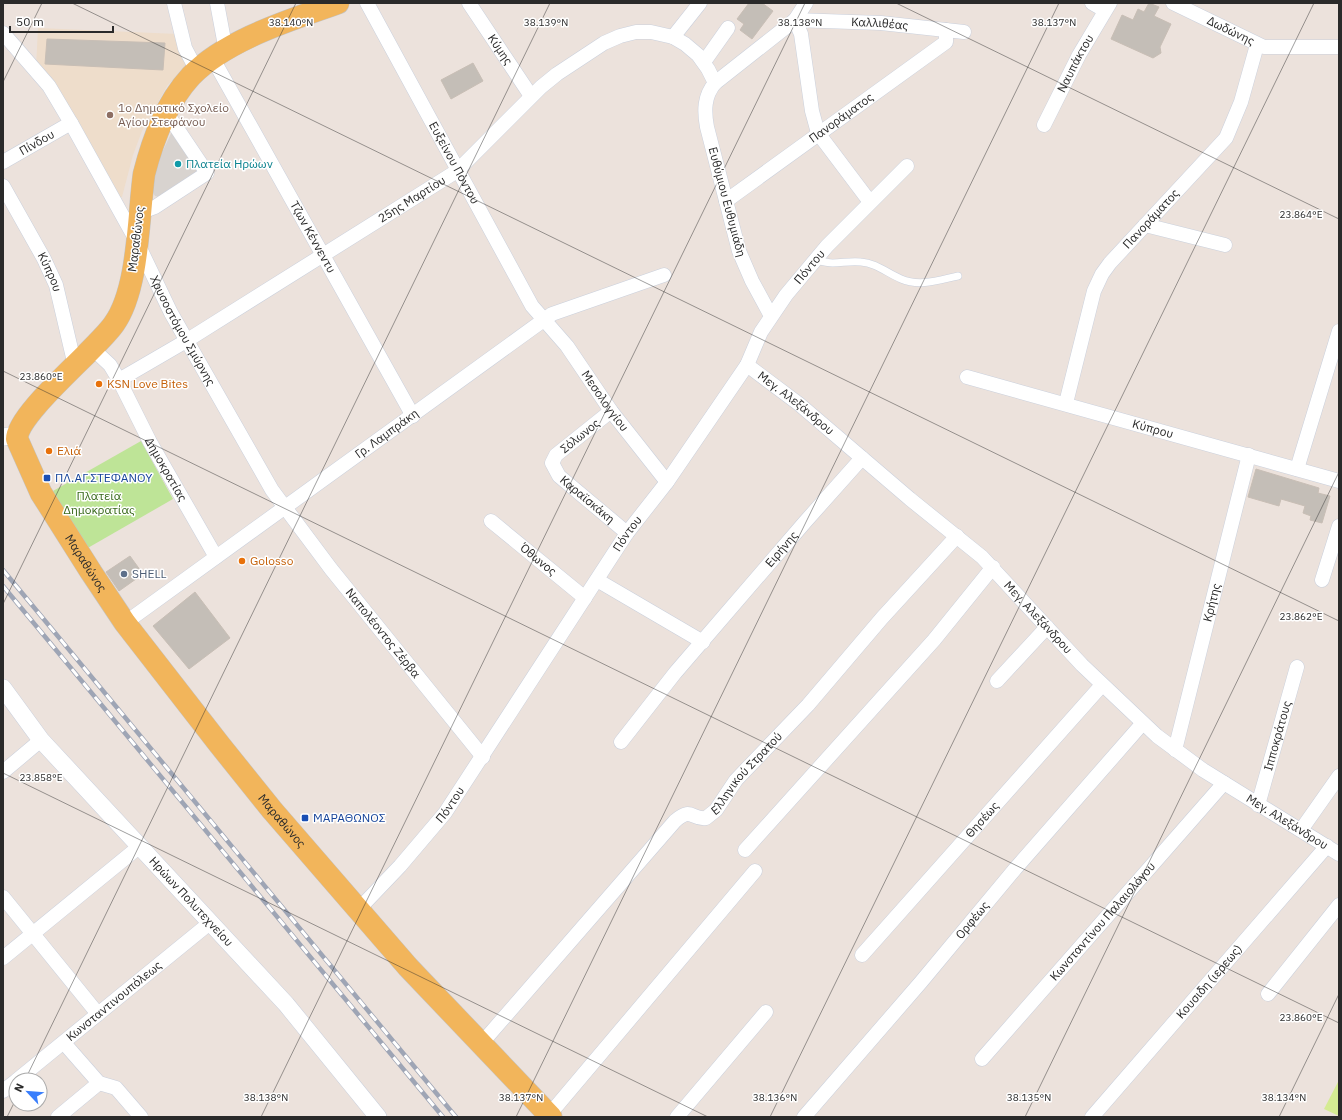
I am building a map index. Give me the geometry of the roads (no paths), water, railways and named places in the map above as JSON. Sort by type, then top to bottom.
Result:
[{"type":"main road","name":"Μαραθώνος","points":[[338,3],[260,33],[212,60],[182,87],[166,112],[148,159],[144,174],[127,299],[115,324],[10,436],[20,447],[41,493],[125,623],[267,804],[408,967],[550,1116]]},
{"type":"street","name":"Τζων Κέννεντυ","points":[[174,3],[185,48],[212,60],[413,416]]},
{"type":"street","points":[[212,60],[217,3]]},
{"type":"street","name":"Ευξείνου Πόντου","points":[[367,3],[456,170],[486,219],[532,306],[544,320]]},
{"type":"street","name":"Κύμης","points":[[469,3],[531,96]]},
{"type":"street","points":[[673,37],[700,3]]},
{"type":"street","points":[[715,84],[795,20],[806,3]]},
{"type":"street","points":[[1092,3],[1107,6]]},
{"type":"street","name":"Δωδώνης","points":[[1173,3],[1257,45],[1266,47],[1339,47]]},
{"type":"street","name":"Ναυπάκτου","points":[[1044,125],[1078,55],[1107,6]]},
{"type":"street","points":[[795,20],[801,34],[812,111],[818,133],[870,202]]},
{"type":"street","name":"Καλλιθέας","points":[[795,20],[881,22],[964,32]]},
{"type":"street","points":[[704,62],[728,28]]},
{"type":"street","name":"Πανοράματος","points":[[726,201],[818,133],[946,42],[946,30]]},
{"type":"street","name":"25ης Μαρτίου","points":[[120,380],[186,341],[456,170],[531,96],[557,74],[592,51],[620,36],[645,31],[673,37],[691,49],[704,62],[715,84]]},
{"type":"street","name":"Χρυσοστόμου Σμύρνης","points":[[3,33],[49,86],[71,122],[136,240],[163,298],[186,341],[264,478],[284,509]]},
{"type":"street","name":"Πανοράματος","points":[[1066,403],[1094,291],[1099,279],[1105,270],[1145,225],[1226,138],[1241,102],[1257,45]]},
{"type":"street","name":"Ευθύμιου Ευθυμιάδη","points":[[715,84],[708,95],[705,116],[739,251],[752,281],[771,316]]},
{"type":"street","points":[[140,211],[155,207],[207,173],[166,112]]},
{"type":"street","name":"Πίνδου","points":[[3,162],[71,122]]},
{"type":"street","name":"Πόντου","points":[[358,910],[395,871],[445,813],[483,757],[627,533],[667,482],[747,365],[761,332],[771,316],[816,259],[870,202],[907,166]]},
{"type":"street","name":"Κύπρου","points":[[3,186],[44,259],[56,285],[75,366]]},
{"type":"street","points":[[1145,225],[1225,245]]},
{"type":"street","name":"Γρ. Λαμπράκη","points":[[125,623],[544,320],[559,311],[664,274]]},
{"type":"street","name":"Μεσολογγίου","points":[[544,320],[567,346],[611,411],[667,482]]},
{"type":"street","points":[[1297,469],[1339,331]]},
{"type":"street","points":[[93,348],[110,365],[120,380]]},
{"type":"street","name":"Μεγ. Αλεξάνδρου","points":[[747,365],[799,404],[993,567],[1102,685],[1142,724],[1175,750],[1224,783],[1333,850]]},
{"type":"street","name":"Κύπρου","points":[[967,377],[1066,403],[1297,469],[1339,479]]},
{"type":"street","name":"Δημοκρατίας","points":[[120,380],[150,442],[216,557]]},
{"type":"street","name":"Σόλωνος","points":[[552,463],[556,454],[611,411]]},
{"type":"street","name":"Κρήτης","points":[[1175,750],[1249,455]]},
{"type":"street","name":"Ειρήνης","points":[[621,742],[656,696],[805,522],[862,458]]},
{"type":"street","name":"Καραϊσκάκη","points":[[552,463],[559,476],[627,533]]},
{"type":"street","name":"Ναπολέοντος Ζέρβα","points":[[284,509],[483,757]]},
{"type":"street","name":"Όθωνος","points":[[491,521],[585,598]]},
{"type":"street","points":[[1322,580],[1339,526]]},
{"type":"street","name":"Ελληνικού Στρατού","points":[[481,1044],[675,821],[681,816],[689,813],[706,818],[716,810],[736,780],[808,705],[882,618],[957,536]]},
{"type":"street","points":[[745,850],[938,634],[993,567]]},
{"type":"street","points":[[597,580],[703,642]]},
{"type":"street","points":[[997,681],[1047,627]]},
{"type":"street","name":"Ιπποκράτους","points":[[1258,805],[1297,667]]},
{"type":"street","name":"Θησέως","points":[[862,955],[1102,685]]},
{"type":"street","name":"Ηρώων Πολυτεχνείου","points":[[3,688],[41,740],[286,1004],[378,1117]]},
{"type":"street","name":"Ορφέως","points":[[804,1117],[921,982],[1014,869],[1142,724]]},
{"type":"street","points":[[3,772],[41,740]]},
{"type":"street","points":[[1301,830],[1339,776]]},
{"type":"street","name":"Κωνσταντίνου Παλαιολόγου","points":[[982,1059],[1224,783]]},
{"type":"street","points":[[3,958],[140,846]]},
{"type":"street","name":"Κουσιδη (ιερεως)","points":[[1092,1117],[1333,850]]},
{"type":"street","points":[[550,1116],[755,871]]},
{"type":"street","points":[[3,897],[98,1014]]},
{"type":"street","points":[[1268,994],[1339,905]]},
{"type":"street","name":"Κωνσταντινουπόλεως","points":[[26,1072],[64,1043],[211,922]]},
{"type":"street","points":[[677,1117],[766,1012]]},
{"type":"street","points":[[64,1043],[98,1083],[116,1088],[141,1117]]},
{"type":"street","points":[[58,1117],[98,1083]]},
{"type":"lane","points":[[816,259],[829,264],[861,262],[871,264],[900,279],[918,283],[958,276]]},
{"type":"railway","points":[[3,570],[456,1117]]},
{"type":"railway","points":[[3,586],[443,1117]]},
{"type":"place","name":"1ο Δημοτικό Σχολείο Αγίου Στεφάνου","points":[[110,115]]},
{"type":"place","name":"Πλατεία Ηρώων","points":[[178,164]]},
{"type":"place","name":"KSN Love Bites","points":[[99,384]]},
{"type":"place","name":"Ελιά","points":[[49,451]]},
{"type":"place","name":"ΠΛ.ΑΓ.ΣΤΕΦΑΝΟΥ","points":[[47,478]]},
{"type":"place","name":"Golosso","points":[[242,561]]},
{"type":"place","name":"SHELL","points":[[124,574]]},
{"type":"place","name":"ΜΑΡΑΘΩΝΟΣ","points":[[305,818]]},
{"type":"park label","name":"Πλατεία Δημοκρατίας","points":[[99,503]]}]
